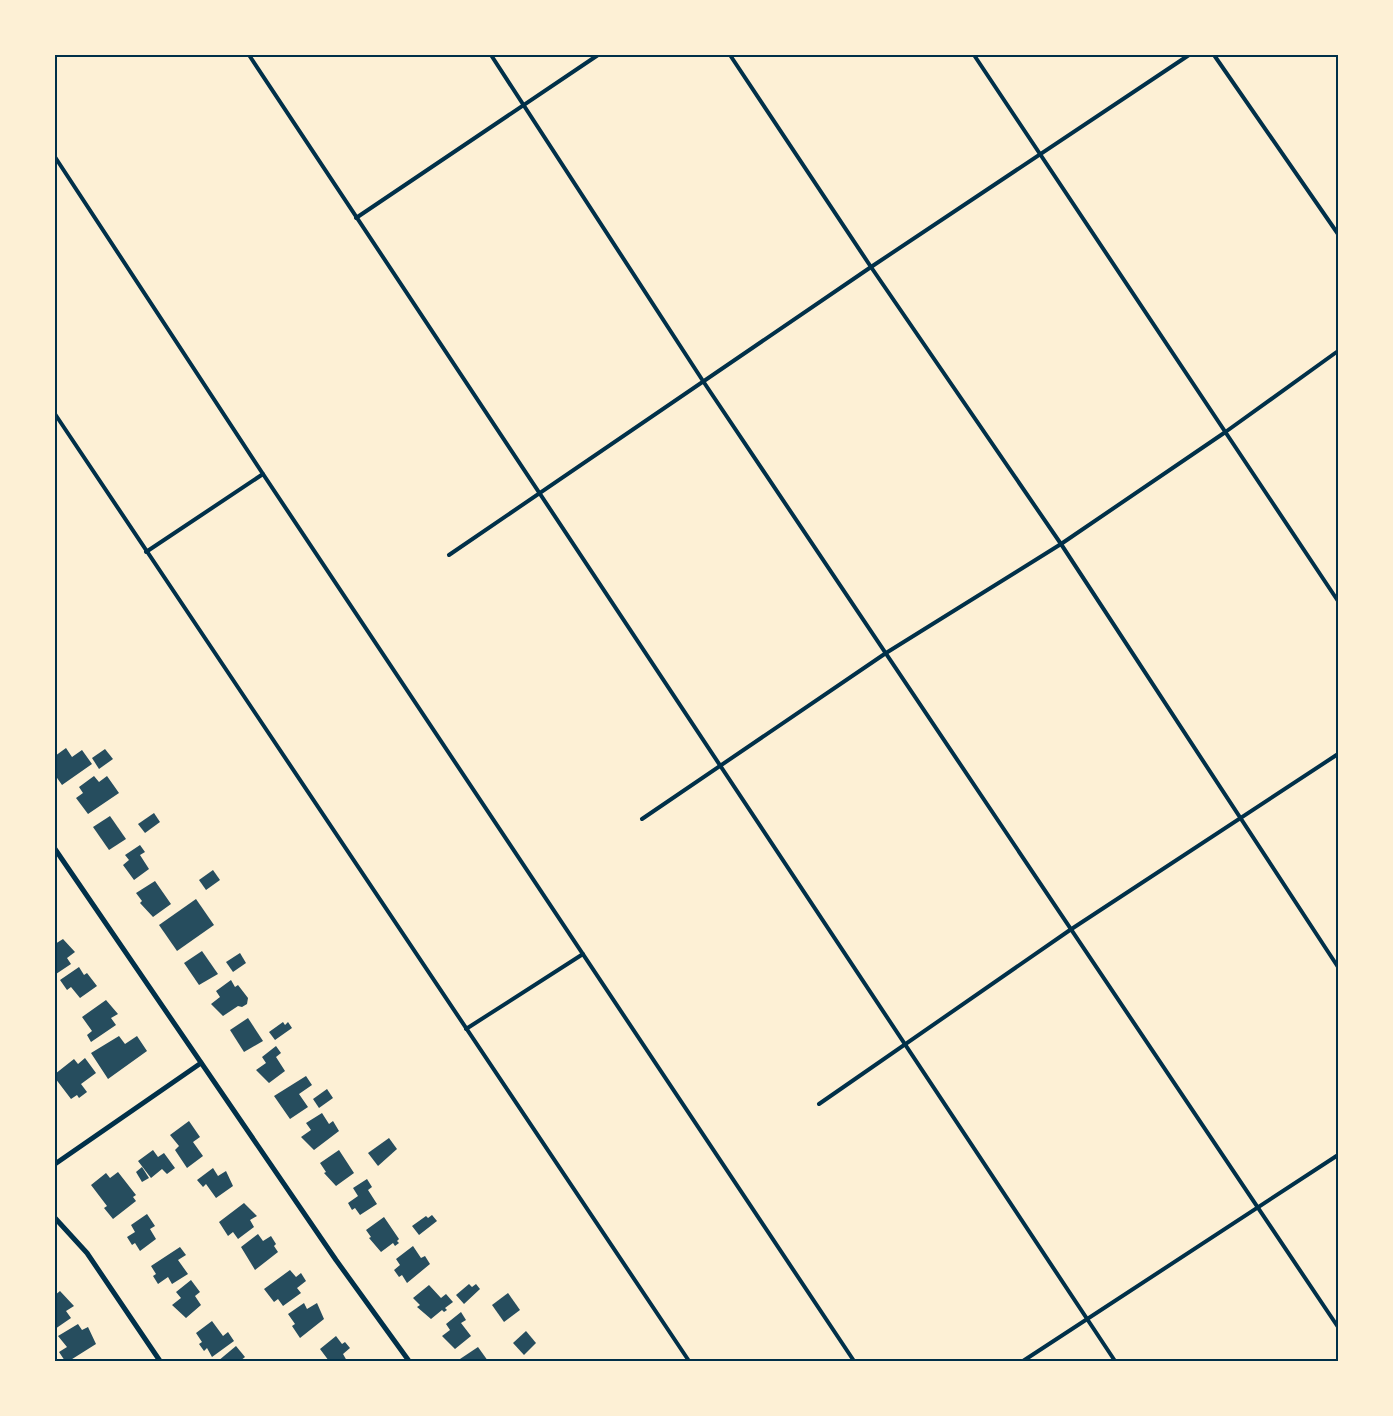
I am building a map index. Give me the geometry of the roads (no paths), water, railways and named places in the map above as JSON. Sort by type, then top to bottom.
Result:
[{"type":"street","points":[[55,849],[336,1260],[409,1361]]},
{"type":"street","points":[[55,1164],[201,1062]]},
{"type":"street","points":[[55,1218],[87,1253],[160,1361]]},
{"type":"lane","points":[[249,55],[1115,1361]]},
{"type":"lane","points":[[491,55],[703,381],[1338,1328]]},
{"type":"lane","points":[[356,218],[598,55]]},
{"type":"lane","points":[[730,55],[871,267],[1061,544],[1338,967]]},
{"type":"lane","points":[[974,55],[1224,433],[1338,601]]},
{"type":"lane","points":[[449,556],[871,267],[1189,55]]},
{"type":"lane","points":[[1214,55],[1338,234]]},
{"type":"lane","points":[[55,157],[262,474],[854,1361]]},
{"type":"lane","points":[[642,819],[886,653],[1061,544],[1224,433],[1338,351]]},
{"type":"lane","points":[[55,414],[689,1361]]},
{"type":"lane","points":[[146,552],[262,474]]},
{"type":"lane","points":[[819,1104],[1070,930],[1338,754]]},
{"type":"lane","points":[[466,1029],[583,954]]},
{"type":"lane","points":[[1023,1361],[1338,1156]]}]
